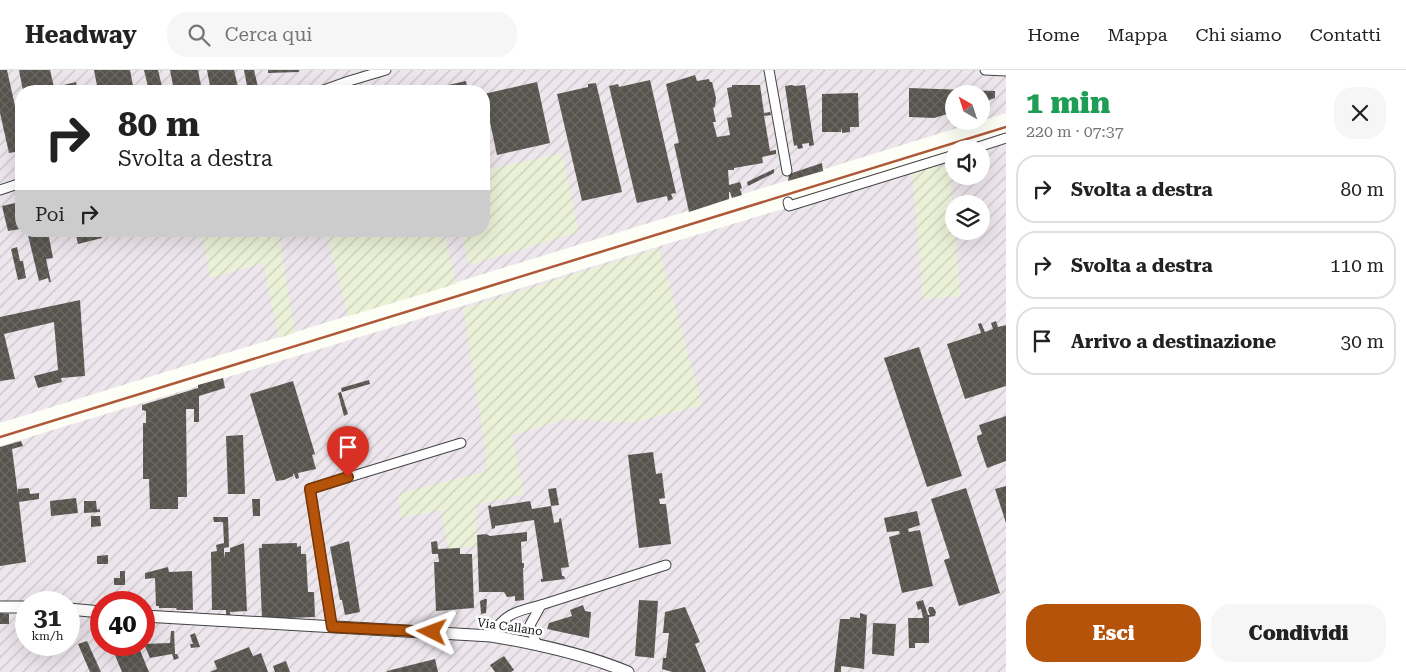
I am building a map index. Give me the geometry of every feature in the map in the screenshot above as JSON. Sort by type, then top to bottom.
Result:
[{"type":"street","points":[[336,85],[386,70]]},
{"type":"street","points":[[769,70],[787,171]]},
{"type":"street","points":[[985,70],[1006,71]]},
{"type":"street","points":[[990,143],[1006,138]]},
{"type":"street","points":[[788,202],[789,206],[945,158]]},
{"type":"street","points":[[0,190],[15,185]]},
{"type":"street","points":[[332,627],[310,489],[461,443]]},
{"type":"street","points":[[492,636],[497,626],[510,614],[666,565]]},
{"type":"street","points":[[536,643],[530,625],[541,605]]},
{"type":"street","points":[[0,607],[15,607]]},
{"type":"street","name":"Via Callano","points":[[155,617],[492,636],[536,643],[594,659],[628,672]]},
{"type":"shaded area","points":[[0,70],[1006,70],[1006,113],[990,118],[990,85],[945,85],[945,130],[951,130],[0,423]]},
{"type":"shaded area","points":[[1006,141],[1006,672],[0,672],[0,446],[945,160],[945,185],[990,185],[990,146]]},
{"type":"green space","points":[[562,153],[579,232],[469,265],[462,237],[490,237],[490,165],[491,169]]},
{"type":"green space","points":[[945,166],[945,185],[951,185],[952,195],[945,195],[945,240],[956,240],[960,296],[923,299],[912,169]]},
{"type":"green space","points":[[203,237],[279,237],[295,333],[279,338],[263,263],[210,278]]},
{"type":"green space","points":[[327,237],[445,237],[456,284],[349,316]]},
{"type":"green space","points":[[659,248],[702,405],[632,423],[568,419],[512,435],[524,494],[476,505],[477,547],[448,548],[441,510],[401,518],[398,494],[487,471],[486,451],[463,309]]},
{"type":"building","points":[[0,70],[7,70],[15,106],[15,152],[9,153],[0,113]]},
{"type":"building","points":[[19,70],[50,70],[54,85],[22,85]]},
{"type":"building","points":[[94,70],[130,70],[133,85],[97,85]]},
{"type":"building","points":[[144,70],[158,70],[162,85],[148,85]]},
{"type":"building","points":[[170,70],[198,70],[201,85],[173,85]]},
{"type":"building","points":[[207,70],[234,70],[238,85],[210,85]]},
{"type":"building","points":[[244,70],[254,70],[258,85],[247,85]]},
{"type":"building","points":[[268,70],[299,70],[299,72],[268,73]]},
{"type":"building","points":[[695,75],[697,81],[709,79],[712,82],[716,98],[715,107],[713,108],[716,122],[713,122],[717,137],[730,135],[727,118],[732,117],[727,88],[732,87],[732,85],[760,85],[764,113],[770,112],[771,115],[764,116],[770,151],[776,150],[776,154],[762,157],[763,163],[728,170],[729,185],[740,182],[742,195],[732,198],[729,192],[729,199],[689,212],[674,144],[679,143],[666,84]]},
{"type":"building","points":[[650,80],[676,193],[671,194],[673,199],[668,201],[667,196],[637,203],[609,86],[618,84],[619,87]]},
{"type":"building","points":[[466,81],[467,85],[448,85]]},
{"type":"building","points":[[76,82],[77,85],[63,85]]},
{"type":"building","points":[[537,82],[550,143],[497,155],[490,122],[490,93]]},
{"type":"building","points":[[596,83],[622,192],[582,201],[557,94],[588,87],[588,84]]},
{"type":"building","points":[[805,85],[814,145],[809,146],[809,143],[802,144],[803,148],[798,149],[797,145],[794,146],[785,86]]},
{"type":"building","points":[[909,88],[945,89],[945,115],[934,118],[909,117]]},
{"type":"building","points":[[990,91],[995,91],[995,98],[990,100]]},
{"type":"building","points":[[858,93],[859,127],[850,127],[850,132],[842,133],[842,127],[841,132],[822,132],[822,94]]},
{"type":"building","points":[[822,163],[823,171],[788,181],[789,174]]},
{"type":"building","points":[[774,169],[774,173],[748,186],[747,182]]},
{"type":"building","points":[[15,203],[15,230],[8,231],[2,206]]},
{"type":"building","points":[[28,237],[49,237],[53,258],[46,259],[51,282],[49,282],[48,278],[39,281]]},
{"type":"building","points":[[76,237],[102,237],[102,238],[78,244]]},
{"type":"building","points":[[17,247],[20,261],[23,261],[26,278],[18,280],[11,249]]},
{"type":"building","points":[[80,300],[85,376],[61,378],[62,382],[38,388],[34,376],[58,370],[54,322],[4,334],[15,379],[0,381],[0,317]]},
{"type":"building","points":[[996,321],[998,327],[1006,325],[1006,386],[965,399],[947,344],[981,333],[978,324],[981,323],[985,332],[993,329],[991,323]]},
{"type":"building","points":[[919,347],[962,476],[927,487],[884,358]]},
{"type":"building","points":[[223,378],[225,388],[199,396],[199,422],[194,422],[194,409],[186,409],[187,497],[178,497],[178,509],[150,509],[149,479],[143,479],[143,423],[146,423],[146,411],[142,410],[142,405],[198,388],[198,385]]},
{"type":"building","points":[[369,380],[370,384],[342,392],[341,388]]},
{"type":"building","points":[[293,381],[315,454],[312,455],[316,469],[298,473],[299,478],[296,479],[293,474],[293,476],[284,480],[276,481],[250,394]]},
{"type":"building","points":[[341,392],[348,414],[344,416],[338,393]]},
{"type":"building","points":[[1006,416],[1006,461],[987,468],[977,439],[977,436],[982,434],[979,425]]},
{"type":"building","points":[[243,435],[245,494],[228,494],[226,436]]},
{"type":"building","points":[[21,441],[23,446],[12,449],[18,495],[18,489],[29,488],[30,494],[39,493],[39,499],[19,502],[26,562],[0,566],[0,447]]},
{"type":"building","points":[[653,452],[656,474],[662,473],[665,498],[659,499],[660,504],[666,504],[671,544],[639,548],[628,455]]},
{"type":"building","points":[[1006,486],[1006,523],[995,489]]},
{"type":"building","points":[[556,488],[559,505],[551,506],[548,489]]},
{"type":"building","points":[[966,488],[1000,593],[959,606],[944,560],[950,558],[931,499]]},
{"type":"building","points":[[76,498],[78,513],[51,516],[50,501]]},
{"type":"building","points":[[252,499],[260,499],[260,516],[253,516]]},
{"type":"building","points":[[84,501],[96,501],[97,510],[100,509],[100,512],[84,513]]},
{"type":"building","points":[[530,501],[532,509],[551,506],[554,523],[559,522],[561,518],[569,567],[561,568],[562,576],[565,579],[541,582],[541,579],[543,579],[534,520],[495,526],[492,529],[488,506]]},
{"type":"building","points":[[917,511],[920,525],[908,529],[909,532],[920,530],[933,586],[902,593],[889,537],[900,534],[899,531],[887,532],[884,518]]},
{"type":"building","points":[[91,516],[100,516],[101,526],[91,527]]},
{"type":"building","points":[[213,517],[228,517],[229,547],[224,548],[224,559],[225,552],[230,552],[230,548],[244,543],[247,611],[230,612],[230,617],[226,617],[226,610],[212,610],[211,552],[217,551],[216,545],[224,543],[223,522],[214,522]]},
{"type":"building","points":[[527,532],[527,541],[521,542],[522,563],[524,563],[524,600],[515,601],[515,596],[507,597],[504,592],[479,592],[477,535],[486,534],[490,536]]},
{"type":"building","points":[[349,541],[360,612],[345,615],[342,600],[340,600],[330,547]]},
{"type":"building","points":[[437,541],[438,549],[460,548],[460,554],[472,554],[474,608],[436,611],[434,562],[439,562],[438,554],[432,554],[431,542]]},
{"type":"building","points":[[297,543],[297,547],[301,546],[301,554],[306,554],[308,592],[314,592],[315,617],[262,619],[259,548],[262,548],[262,544]]},
{"type":"building","points":[[108,555],[108,564],[97,564],[97,556]]},
{"type":"building","points":[[168,567],[169,572],[192,571],[193,610],[177,610],[176,608],[159,608],[159,606],[156,606],[155,578],[145,579],[145,573]]},
{"type":"building","points":[[120,571],[125,571],[125,585],[114,585],[114,578],[120,578]]},
{"type":"building","points":[[487,599],[486,613],[481,614],[480,601]]},
{"type":"building","points":[[639,600],[658,601],[654,658],[635,656]]},
{"type":"building","points":[[923,600],[928,615],[930,615],[929,607],[933,607],[936,612],[935,616],[929,617],[929,643],[915,643],[915,648],[909,648],[908,618],[923,618],[921,609],[918,610],[916,602]]},
{"type":"building","points":[[583,605],[585,611],[591,612],[589,638],[547,629],[549,623],[572,616],[570,610]]},
{"type":"building","points":[[685,607],[700,642],[695,644],[706,672],[672,672],[662,669],[663,658],[666,658],[669,633],[663,633],[665,612]]},
{"type":"building","points":[[0,613],[9,614],[9,624],[0,624]]},
{"type":"building","points":[[860,613],[867,615],[864,669],[841,666],[841,672],[834,672],[840,619],[860,618]]},
{"type":"building","points":[[873,623],[896,624],[894,656],[872,654]]},
{"type":"building","points":[[171,631],[174,631],[175,654],[179,658],[174,660],[172,654],[150,658],[149,656],[155,656],[155,644],[170,643]]},
{"type":"building","points":[[195,633],[200,647],[191,648],[190,644],[193,644],[190,635]]},
{"type":"building","points":[[87,641],[90,648],[90,656],[94,656],[101,672],[90,672],[80,649],[80,643]]},
{"type":"building","points":[[249,647],[253,656],[261,653],[268,672],[210,672],[217,669],[214,661]]},
{"type":"building","points":[[115,656],[142,656],[149,672],[122,672]]},
{"type":"building","points":[[504,656],[514,670],[511,672],[495,672],[490,665]]},
{"type":"building","points":[[435,659],[438,672],[387,672],[387,671]]},
{"type":"building","points":[[286,661],[290,672],[275,672],[273,666]]},
{"type":"railway","points":[[0,437],[1006,127]]},
{"type":"route","points":[[348,477],[310,489],[332,627],[432,632]]}]
